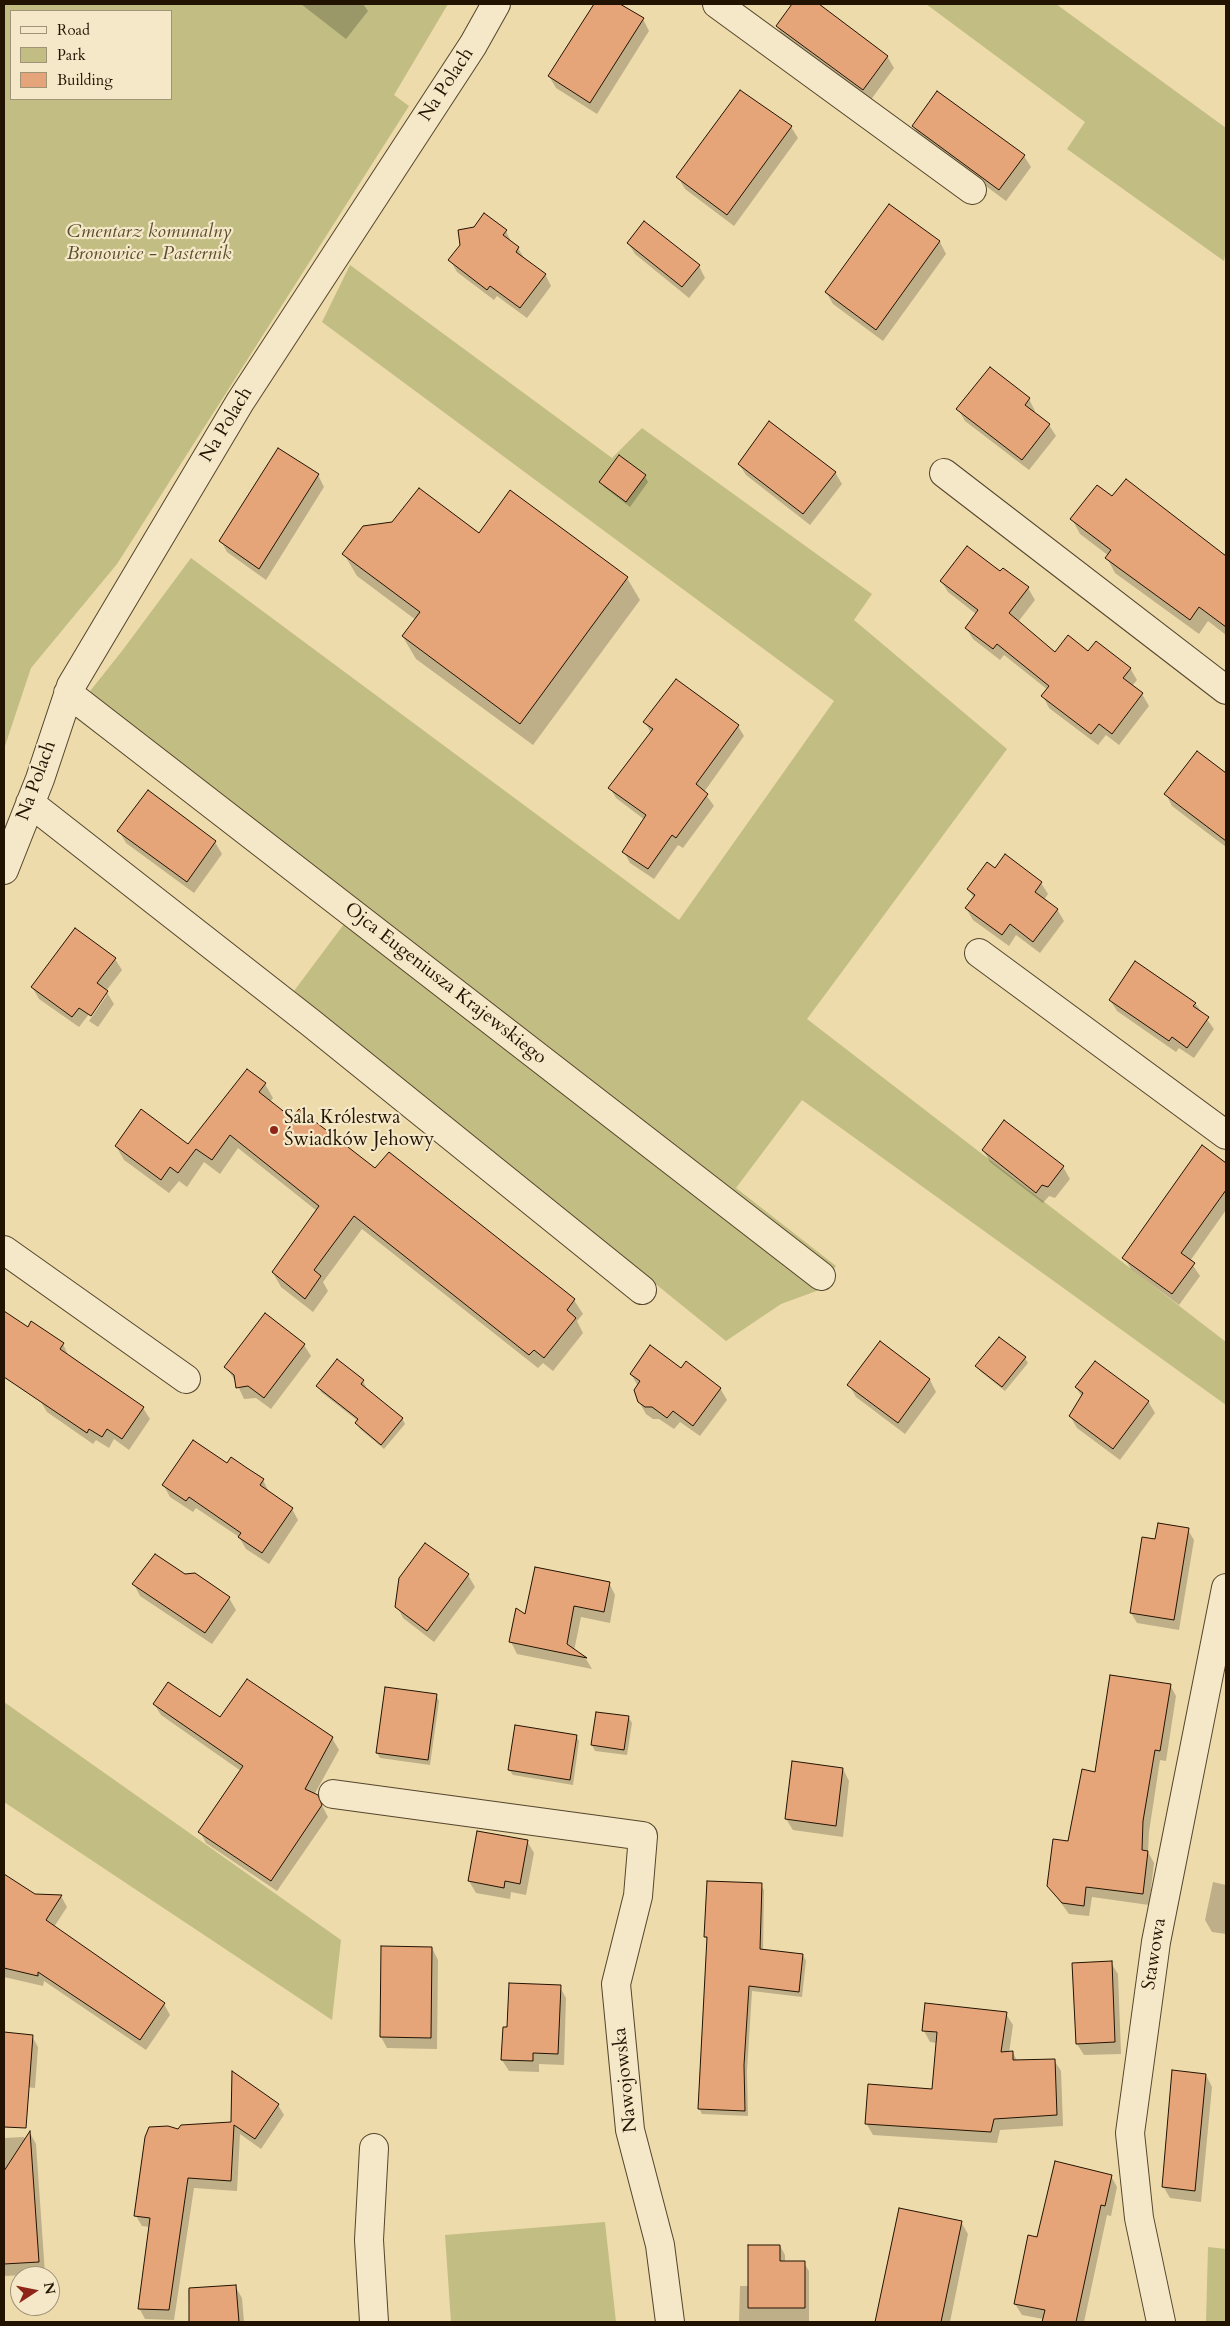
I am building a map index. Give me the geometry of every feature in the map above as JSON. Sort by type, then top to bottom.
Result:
[{"type":"street","name":"Na Polach","points":[[4,870],[30,803],[68,692],[240,402],[473,46],[496,4]]},
{"type":"street","points":[[717,4],[972,190]]},
{"type":"street","points":[[944,473],[1226,690]]},
{"type":"street","name":"Ojca Eugeniusza Krajewskiego","points":[[68,692],[821,1276]]},
{"type":"street","points":[[30,803],[311,1023],[642,1290]]},
{"type":"street","points":[[979,953],[1226,1135]]},
{"type":"street","points":[[4,1250],[186,1379]]},
{"type":"street","name":"Stawowa","points":[[1161,2322],[1139,2218],[1130,2133],[1156,1942],[1226,1588]]},
{"type":"street","name":"Nawojowska","points":[[333,1794],[643,1836],[638,1896],[616,1984],[630,2130],[660,2245],[670,2322]]},
{"type":"street","points":[[374,2148],[369,2240],[374,2322]]},
{"type":"green space","name":"Cmentarz komunalny Bronowice - Pasternik","points":[[4,4],[448,4],[394,95],[409,106],[117,564],[31,668],[4,749]]},
{"type":"green space","points":[[926,4],[1056,4],[1226,128],[1226,250],[1224,261],[1067,149],[1085,122]]},
{"type":"green space","points":[[350,265],[612,458],[642,428],[872,594],[854,620],[1007,749],[807,1019],[1226,1342],[1226,1405],[802,1100],[736,1188],[836,1266],[819,1290],[781,1304],[726,1341],[294,991],[347,920],[71,715],[122,651],[191,558],[679,920],[834,701],[322,322]]},
{"type":"green space","points":[[4,1702],[341,1940],[332,2020],[4,1802]]},
{"type":"green space","points":[[605,2222],[616,2322],[451,2322],[445,2235]]},
{"type":"green space","points":[[1208,2247],[1226,2249],[1226,2322],[1206,2322]]},
{"type":"building","points":[[594,4],[620,4],[644,18],[590,103],[548,76]]},
{"type":"building","points":[[792,4],[819,4],[888,56],[863,90],[776,26]]},
{"type":"building","points":[[740,90],[792,126],[727,215],[676,177]]},
{"type":"building","points":[[937,91],[1025,155],[999,190],[912,126]]},
{"type":"building","points":[[889,204],[940,241],[876,330],[825,292]]},
{"type":"building","points":[[484,213],[507,230],[503,235],[519,247],[516,252],[546,274],[520,308],[490,286],[487,290],[448,260],[460,245],[458,230],[474,227]]},
{"type":"building","points":[[644,221],[700,265],[682,287],[627,243]]},
{"type":"building","points":[[990,367],[1030,398],[1025,405],[1050,424],[1022,460],[956,409]]},
{"type":"building","points":[[769,421],[836,472],[803,514],[738,464]]},
{"type":"building","points":[[278,448],[319,474],[259,569],[219,541]]},
{"type":"building","points":[[619,455],[646,475],[626,502],[599,482]]},
{"type":"building","points":[[1126,479],[1226,556],[1226,627],[1199,607],[1190,620],[1105,558],[1111,550],[1070,519],[1097,485],[1112,496]]},
{"type":"building","points":[[419,488],[479,533],[510,490],[628,577],[520,724],[402,636],[420,612],[342,554],[363,526],[392,522]]},
{"type":"building","points":[[967,546],[1000,571],[1003,568],[1029,587],[1009,613],[1055,652],[1068,635],[1088,651],[1096,641],[1131,668],[1123,678],[1143,693],[1112,734],[1099,724],[1091,734],[1041,696],[1049,686],[997,644],[993,649],[965,628],[978,610],[940,581]]},
{"type":"building","points":[[676,679],[739,725],[696,784],[708,794],[676,838],[672,835],[648,869],[622,852],[646,815],[608,788],[653,729],[643,722]]},
{"type":"building","points":[[1197,751],[1226,773],[1226,841],[1164,794]]},
{"type":"building","points":[[148,790],[216,841],[187,882],[117,831]]},
{"type":"building","points":[[1005,854],[1042,882],[1035,892],[1058,909],[1033,942],[1010,924],[1002,935],[965,908],[975,895],[967,889],[987,862],[995,868]]},
{"type":"building","points":[[75,928],[116,958],[97,983],[108,991],[91,1016],[79,1008],[72,1017],[31,987]]},
{"type":"building","points":[[1135,961],[1196,1003],[1193,1006],[1209,1017],[1187,1048],[1172,1037],[1169,1041],[1109,1000]]},
{"type":"building","points":[[247,1069],[266,1083],[259,1092],[292,1118],[299,1109],[375,1168],[389,1152],[575,1299],[567,1310],[576,1318],[544,1358],[534,1350],[529,1355],[354,1216],[314,1270],[321,1276],[305,1299],[272,1272],[319,1206],[230,1135],[212,1160],[196,1149],[178,1173],[170,1167],[161,1180],[115,1146],[141,1109],[188,1144]]},
{"type":"building","points":[[1004,1120],[1064,1166],[1048,1187],[1042,1185],[1036,1193],[982,1150]]},
{"type":"building","points":[[1202,1145],[1226,1163],[1226,1190],[1181,1253],[1195,1263],[1172,1294],[1122,1258]]},
{"type":"building","points":[[4,1311],[28,1327],[31,1321],[64,1343],[60,1349],[144,1407],[122,1439],[107,1429],[102,1437],[89,1429],[87,1433],[4,1377]]},
{"type":"building","points":[[265,1313],[305,1344],[264,1398],[248,1386],[236,1388],[234,1375],[224,1367]]},
{"type":"building","points":[[999,1337],[1026,1357],[1002,1387],[975,1366]]},
{"type":"building","points":[[880,1341],[930,1379],[898,1423],[847,1385]]},
{"type":"building","points":[[650,1345],[681,1368],[686,1361],[721,1388],[693,1426],[673,1411],[667,1418],[652,1407],[645,1407],[638,1402],[634,1390],[640,1381],[630,1374]]},
{"type":"building","points":[[337,1359],[364,1380],[361,1384],[403,1418],[381,1445],[355,1423],[358,1419],[316,1386]]},
{"type":"building","points":[[1095,1361],[1149,1401],[1113,1449],[1069,1416],[1083,1393],[1075,1387]]},
{"type":"building","points":[[193,1440],[227,1463],[231,1457],[264,1479],[260,1485],[293,1508],[262,1553],[238,1537],[241,1533],[189,1497],[186,1501],[162,1485]]},
{"type":"building","points":[[1158,1523],[1189,1528],[1174,1620],[1130,1613],[1142,1537],[1155,1539]]},
{"type":"building","points":[[425,1543],[469,1574],[427,1631],[395,1607],[399,1578]]},
{"type":"building","points":[[155,1554],[185,1574],[195,1573],[230,1597],[205,1633],[132,1584]]},
{"type":"building","points":[[535,1567],[610,1582],[604,1612],[574,1606],[567,1644],[587,1658],[509,1642],[516,1608],[525,1614]]},
{"type":"building","points":[[1110,1675],[1171,1684],[1160,1751],[1155,1750],[1143,1821],[1142,1850],[1148,1851],[1143,1894],[1086,1887],[1084,1906],[1062,1903],[1047,1886],[1053,1839],[1068,1841],[1082,1769],[1095,1772]]},
{"type":"building","points":[[247,1679],[333,1737],[305,1789],[318,1795],[322,1805],[271,1881],[198,1832],[243,1766],[153,1704],[168,1682],[220,1717]]},
{"type":"building","points":[[385,1687],[437,1694],[428,1760],[376,1753]]},
{"type":"building","points":[[596,1712],[629,1716],[624,1750],[591,1745]]},
{"type":"building","points":[[515,1725],[577,1735],[570,1780],[508,1770]]},
{"type":"building","points":[[792,1761],[843,1768],[836,1826],[785,1819]]},
{"type":"building","points":[[477,1831],[528,1840],[520,1884],[505,1881],[504,1888],[468,1881]]},
{"type":"building","points":[[4,1874],[35,1894],[62,1895],[46,1920],[165,2003],[140,2040],[38,1972],[38,1976],[4,1968]]},
{"type":"building","points":[[707,1881],[762,1883],[760,1949],[803,1954],[799,1992],[749,1986],[744,2065],[745,2111],[698,2109],[707,1937],[704,1937]]},
{"type":"building","points":[[381,1946],[432,1947],[431,2038],[380,2037]]},
{"type":"building","points":[[1112,1961],[1115,2042],[1076,2044],[1072,1963]]},
{"type":"building","points":[[509,1983],[561,1985],[558,2054],[533,2053],[533,2061],[501,2060],[503,2027],[507,2027]]},
{"type":"building","points":[[925,2003],[1007,2012],[1001,2052],[1013,2051],[1013,2060],[1055,2059],[1057,2115],[994,2119],[991,2132],[865,2124],[868,2084],[932,2089],[937,2032],[922,2031]]},
{"type":"building","points":[[4,2032],[33,2035],[26,2128],[4,2127]]},
{"type":"building","points":[[1172,2070],[1206,2074],[1195,2191],[1162,2187]]},
{"type":"building","points":[[232,2071],[279,2104],[255,2139],[234,2125],[231,2181],[188,2178],[169,2310],[138,2309],[150,2218],[134,2216],[145,2137],[149,2127],[168,2126],[178,2129],[181,2125],[231,2122]]},
{"type":"building","points":[[30,2131],[39,2262],[4,2264],[4,2171]]},
{"type":"building","points":[[1055,2161],[1112,2175],[1105,2206],[1101,2205],[1076,2322],[1042,2322],[1045,2310],[1014,2304],[1028,2235],[1037,2237]]},
{"type":"building","points":[[899,2208],[962,2221],[941,2322],[875,2322]]},
{"type":"building","points":[[748,2245],[780,2245],[780,2261],[805,2261],[805,2308],[748,2308]]},
{"type":"building","points":[[236,2285],[239,2322],[189,2322],[189,2288]]},
{"type":"place","name":"Sala Królestwa Świadków Jehowy","points":[[274,1130]]}]
